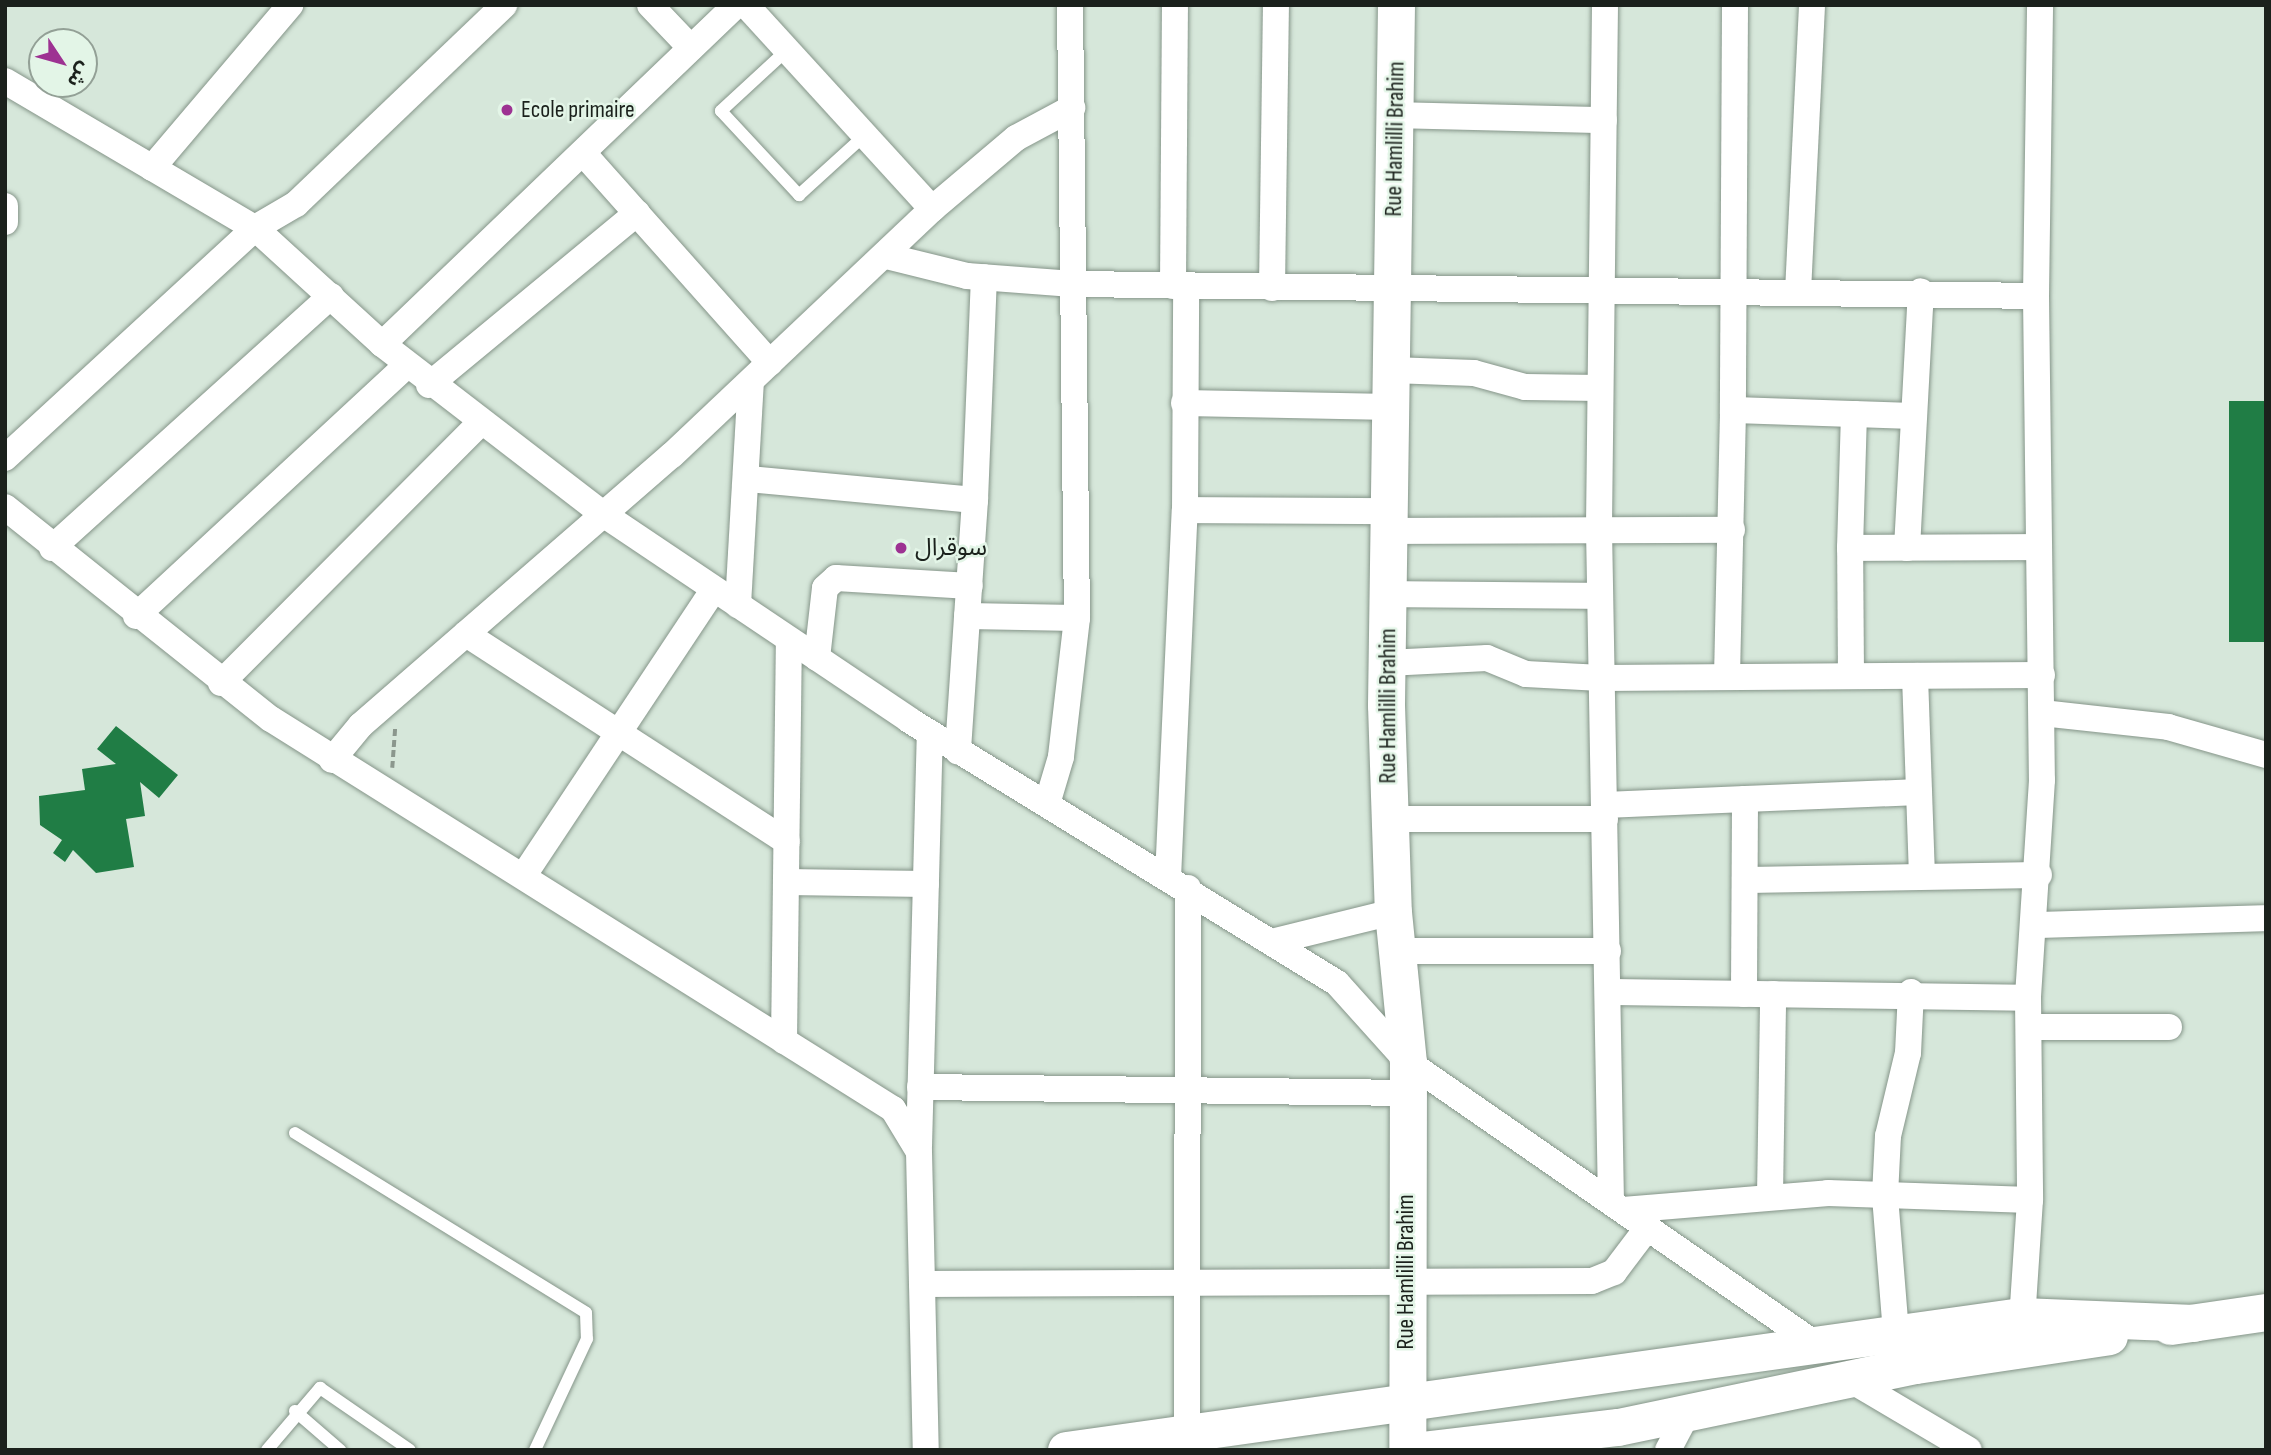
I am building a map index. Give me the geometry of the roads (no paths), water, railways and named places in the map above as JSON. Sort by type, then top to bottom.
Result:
[{"type":"street","points":[[152,168],[290,5]]},
{"type":"street","points":[[5,458],[255,228],[296,204],[504,5]]},
{"type":"street","points":[[650,5],[691,48]]},
{"type":"street","points":[[382,344],[736,5]]},
{"type":"street","points":[[746,5],[932,209]]},
{"type":"street","points":[[1047,803],[1061,757],[1077,618],[1070,5]]},
{"type":"street","points":[[1175,5],[1185,510],[1178,883],[1187,1091],[1187,1434]]},
{"type":"street","points":[[1272,288],[1276,5]]},
{"type":"street","name":"Rue Hamlilli Brahim","points":[[1396,5],[1387,819],[1408,1078],[1405,1406],[1407,1450]]},
{"type":"street","points":[[1605,5],[1599,529],[1608,992],[1617,1205]]},
{"type":"street","points":[[1727,676],[1732,530],[1735,5]]},
{"type":"street","points":[[1798,292],[1812,5]]},
{"type":"street","points":[[2021,1333],[2030,1200],[2028,998],[2039,875],[2042,713],[2036,296],[2040,5]]},
{"type":"street","points":[[8,88],[255,228],[331,296],[405,368],[603,514],[958,751],[1275,941],[1368,1011],[1408,1078],[1617,1205],[1802,1350]]},
{"type":"street","points":[[332,760],[397,694],[751,382],[887,256],[932,209],[1016,138],[1072,108]]},
{"type":"street","points":[[1395,115],[1604,120]]},
{"type":"street","points":[[583,153],[770,363]]},
{"type":"street","points":[[5,206],[5,222]]},
{"type":"street","points":[[429,385],[637,213]]},
{"type":"street","points":[[887,256],[984,277],[1073,284],[1602,293],[1921,291],[2036,296]]},
{"type":"street","points":[[958,751],[975,500],[984,277]]},
{"type":"street","points":[[1907,548],[1921,291]]},
{"type":"street","points":[[52,548],[331,296]]},
{"type":"street","points":[[136,616],[405,368]]},
{"type":"street","points":[[1392,370],[1474,373],[1535,388],[1600,388]]},
{"type":"street","points":[[738,605],[748,479],[751,382]]},
{"type":"street","points":[[1184,403],[1392,407]]},
{"type":"street","points":[[1733,410],[1913,416]]},
{"type":"street","points":[[1851,676],[1850,548],[1854,414]]},
{"type":"street","points":[[221,683],[479,424]]},
{"type":"street","points":[[748,479],[975,500]]},
{"type":"street","points":[[5,507],[221,683],[332,760],[391,792],[893,1109],[919,1152]]},
{"type":"street","points":[[1185,510],[1599,529],[1732,530]]},
{"type":"street","points":[[1850,548],[2039,547]]},
{"type":"street","points":[[817,658],[825,588],[836,578],[970,586]]},
{"type":"street","points":[[524,875],[715,589]]},
{"type":"street","points":[[1389,594],[1600,596]]},
{"type":"street","points":[[967,616],[1077,618]]},
{"type":"street","points":[[466,634],[787,842]]},
{"type":"street","points":[[784,1041],[789,640]]},
{"type":"street","points":[[1387,663],[1488,658],[1526,674],[1601,678],[2042,675]]},
{"type":"street","points":[[1915,676],[1922,875]]},
{"type":"street","points":[[2042,713],[2168,727],[2266,755]]},
{"type":"street","points":[[926,1450],[919,1152],[930,733]]},
{"type":"street","points":[[1387,819],[1605,812],[1745,799],[1919,792]]},
{"type":"street","points":[[1744,994],[1745,799]]},
{"type":"street","points":[[1746,880],[2039,875]]},
{"type":"street","points":[[786,882],[926,884]]},
{"type":"street","points":[[1275,941],[1393,912]]},
{"type":"street","points":[[2035,925],[2266,918]]},
{"type":"street","points":[[1397,951],[1608,951]]},
{"type":"street","points":[[1608,992],[1911,992],[2028,998]]},
{"type":"street","points":[[1896,1333],[1885,1195],[1888,1136],[1908,1053],[1911,992]]},
{"type":"street","points":[[1770,1196],[1773,994]]},
{"type":"street","points":[[2029,1027],[2169,1027]]},
{"type":"street","points":[[920,1087],[1187,1091],[1408,1078]]},
{"type":"street","points":[[1617,1205],[1770,1196],[1885,1195],[2030,1200]]},
{"type":"street","points":[[922,1284],[1406,1279],[1592,1281],[1614,1272],[1648,1227]]},
{"type":"street","points":[[1066,1450],[1405,1406],[1802,1350],[1896,1333],[2021,1333],[2194,1323],[2266,1312]]},
{"type":"street","points":[[1421,1450],[1686,1414],[1849,1379],[2021,1333]]},
{"type":"street","points":[[1799,1390],[1802,1350]]},
{"type":"street","points":[[1849,1379],[1969,1450]]},
{"type":"street","points":[[1668,1450],[1686,1414]]},
{"type":"lane","points":[[787,50],[721,111],[799,195],[864,135]]},
{"type":"lane","points":[[295,1133],[586,1313],[587,1339],[535,1450]]},
{"type":"lane","points":[[267,1450],[295,1411],[320,1388],[339,1395],[403,1448]]},
{"type":"lane","points":[[295,1411],[341,1450]]},
{"type":"place","name":"Ecole primaire","points":[[507,110]]},
{"type":"place","name":"سوقرال","points":[[901,548]]}]
